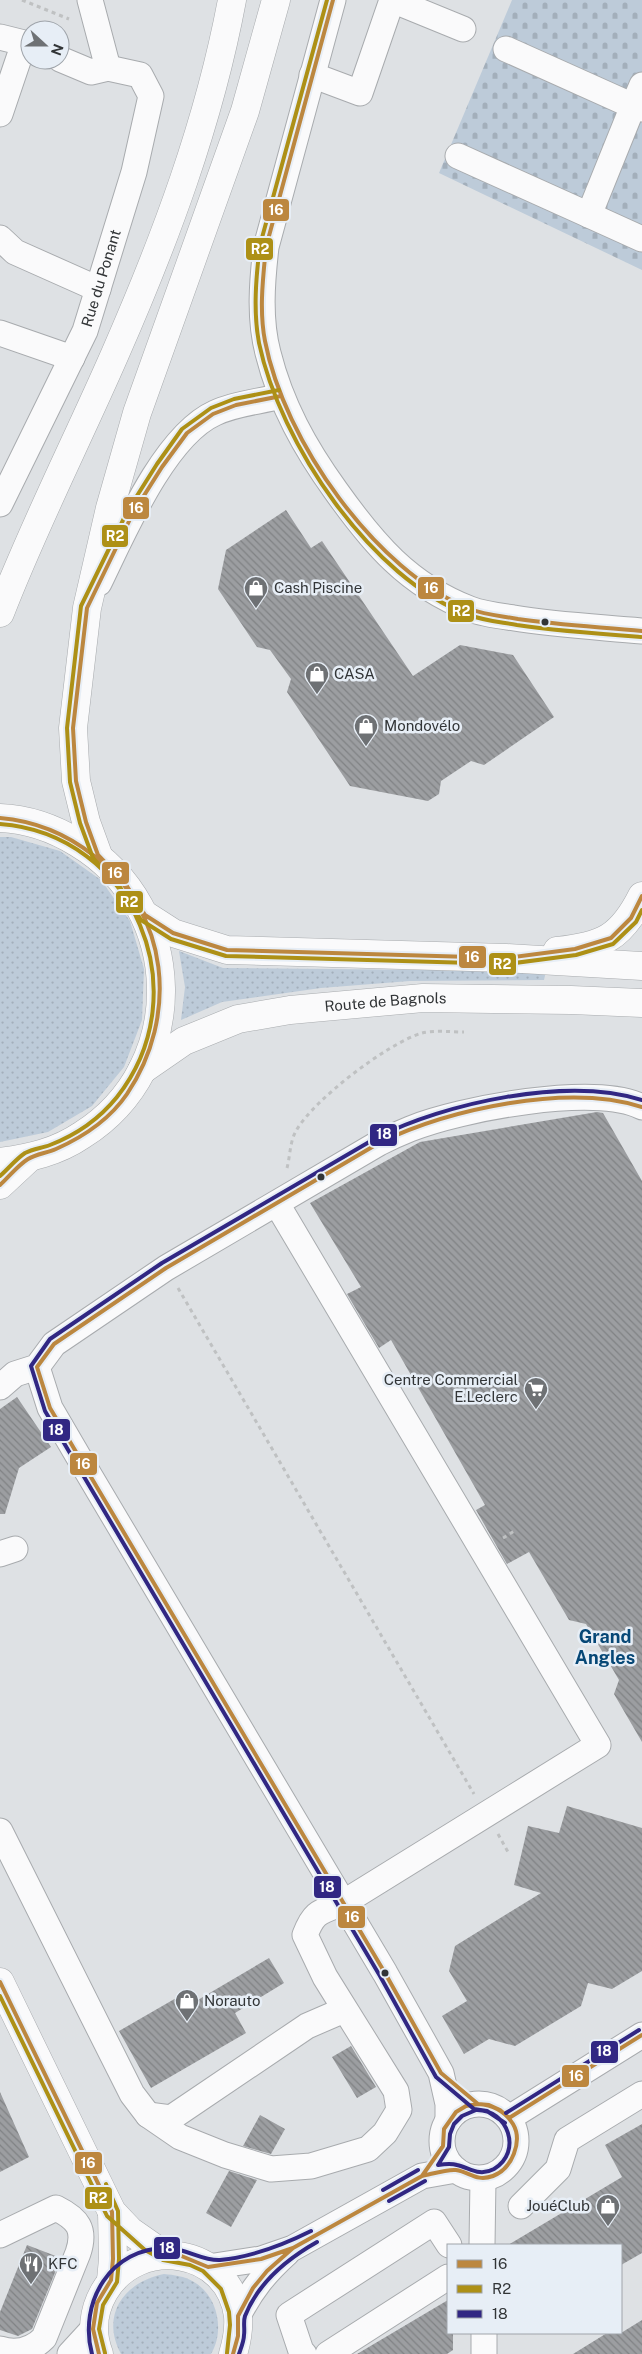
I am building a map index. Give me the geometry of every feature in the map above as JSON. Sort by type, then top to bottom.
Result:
[{"type":"main road","points":[[0,613],[19,564],[115,355],[160,247],[205,117],[224,44],[232,0]]},
{"type":"main road","points":[[98,855],[86,822],[76,781],[73,728],[87,608],[110,508],[137,413],[245,111],[276,0]]},
{"type":"main road","points":[[0,818],[14,818],[59,831],[98,855],[125,882],[145,915],[156,945],[162,977],[161,1009],[154,1041],[142,1070],[126,1095],[106,1117],[91,1129],[57,1149],[29,1158],[0,1162]]},
{"type":"main road","points":[[506,958],[575,949],[611,938],[631,918],[642,896]]},
{"type":"main road","points":[[145,915],[173,933],[227,950],[506,958],[642,966]]},
{"type":"main road","name":"Route de Bagnols","points":[[142,1070],[184,1041],[238,1019],[290,1010],[423,998],[562,1000],[642,1004]]},
{"type":"main road","points":[[0,1185],[29,1158]]},
{"type":"main road","points":[[0,1982],[112,2212],[130,2231],[163,2254]]},
{"type":"main road","points":[[110,2280],[113,2258],[112,2212]]},
{"type":"main road","points":[[96,2341],[97,2303],[110,2280],[125,2266],[144,2258],[163,2254],[179,2255],[208,2267],[222,2280],[232,2297],[238,2316],[238,2336],[233,2354]]},
{"type":"street","points":[[90,0],[108,68]]},
{"type":"street","points":[[334,0],[266,248],[262,316],[267,351],[290,418],[307,448],[343,501],[378,546],[406,573],[432,591],[471,610],[506,617],[545,624],[642,631]]},
{"type":"street","points":[[312,75],[360,93],[392,0],[463,29]]},
{"type":"street","points":[[0,36],[20,43]]},
{"type":"street","points":[[506,49],[639,100],[589,215]]},
{"type":"street","points":[[0,111],[20,62]]},
{"type":"street","name":"Rue du Ponant","points":[[3,490],[85,331],[134,172],[152,96],[140,75],[108,68],[91,72],[70,63]]},
{"type":"street","points":[[458,156],[642,238]]},
{"type":"street","points":[[0,238],[15,252],[98,289]]},
{"type":"street","points":[[0,333],[72,358]]},
{"type":"street","points":[[87,608],[134,513],[162,467],[187,433],[214,414],[236,405],[264,401],[281,396]]},
{"type":"street","points":[[0,1387],[15,1374],[37,1367],[54,1344],[166,1268],[379,1143],[410,1128],[482,1109],[573,1097],[598,1097],[632,1102],[642,1107]]},
{"type":"street","points":[[0,1831],[132,2094],[148,2115],[180,2137],[225,2155],[271,2169],[311,2166],[368,2149],[385,2133],[399,2110],[396,2091],[344,2010],[325,1977],[305,1935],[310,1920],[319,1912],[343,1903],[598,1745],[277,1204]]},
{"type":"street","points":[[37,1367],[50,1408],[343,1903],[441,2073],[448,2104],[448,2121],[442,2137],[447,2160],[456,2170],[473,2178],[483,2179],[494,2176],[504,2170],[513,2156],[517,2139],[509,2118],[500,2110],[489,2105],[466,2106],[456,2112],[448,2121]]},
{"type":"street","points":[[148,2115],[171,2118],[307,2026],[344,2010]]},
{"type":"street","points":[[509,2118],[640,2040]]},
{"type":"street","points":[[441,2073],[478,2104]]},
{"type":"street","points":[[521,2206],[558,2169],[567,2140],[642,2094]]},
{"type":"street","points":[[422,2176],[443,2146]]},
{"type":"street","points":[[208,2267],[261,2259],[293,2248],[422,2176],[456,2170]]},
{"type":"street","points":[[482,2244],[483,2179]]},
{"type":"street","points":[[0,2235],[56,2208],[70,2216],[82,2232],[82,2241],[47,2329],[38,2343],[25,2350],[10,2352],[0,2348]]},
{"type":"street","points":[[304,2354],[301,2351],[288,2315],[434,2222],[448,2244]]},
{"type":"street","points":[[238,2316],[253,2288],[267,2271],[293,2248]]},
{"type":"street","points":[[328,2354],[447,2279]]},
{"type":"street","points":[[484,2334],[484,2354]]},
{"type":"street","points":[[70,2354],[96,2341]]},
{"type":"path","points":[[22,0],[98,30]]},
{"type":"path","points":[[285,1176],[295,1132],[311,1110],[338,1086],[394,1046],[423,1033],[464,1032]]},
{"type":"path","points":[[166,1268],[508,1852]]},
{"type":"path","points":[[503,1538],[516,1530]]},
{"type":"green space","points":[[512,0],[642,0],[642,270],[439,173]]},
{"type":"green space","points":[[0,837],[11,837],[60,851],[101,880],[130,921],[144,969],[142,1020],[124,1067],[92,1106],[48,1132],[0,1142]]},
{"type":"green space","points":[[179,951],[223,968],[546,971],[544,980],[410,981],[321,988],[222,1002],[181,1020],[185,987]]},
{"type":"green space","points":[[164,2274],[190,2280],[202,2288],[209,2296],[214,2305],[218,2325],[218,2335],[211,2354],[121,2354],[115,2340],[113,2326],[120,2302],[137,2284]]},
{"type":"building","points":[[286,510],[311,548],[322,541],[413,676],[460,645],[513,655],[554,717],[484,765],[471,761],[441,781],[439,794],[428,801],[350,786],[287,692],[291,679],[270,650],[257,647],[218,589],[226,550]]},
{"type":"building","name":"Centre Commercial E.Leclerc","points":[[597,1112],[603,1113],[642,1181],[642,1742],[614,1694],[619,1680],[586,1624],[569,1620],[529,1552],[507,1564],[476,1510],[485,1505],[391,1340],[379,1348],[347,1294],[361,1287],[310,1203],[420,1142]]},
{"type":"building","points":[[17,1397],[51,1447],[19,1468],[5,1514],[0,1514],[0,1409]]},
{"type":"building","points":[[567,1806],[642,1828],[642,1971],[612,1989],[588,1983],[581,2006],[515,2046],[489,2039],[464,2054],[442,2016],[467,2001],[449,1971],[455,1946],[541,1893],[514,1885],[528,1826],[559,1833]]},
{"type":"building","name":"Norauto","points":[[269,1958],[284,1983],[235,2013],[246,2033],[151,2088],[119,2031],[190,1990],[196,2001]]},
{"type":"building","points":[[351,2046],[376,2087],[357,2098],[332,2057]]},
{"type":"building","points":[[0,2092],[29,2157],[0,2172]]},
{"type":"building","points":[[260,2115],[285,2129],[271,2154],[243,2146]]},
{"type":"building","points":[[642,2124],[642,2253],[622,2264],[622,2244],[510,2244],[622,2177],[605,2145]]},
{"type":"building","points":[[229,2171],[257,2180],[231,2227],[206,2213]]},
{"type":"building","name":"KFC","points":[[27,2245],[61,2258],[32,2329],[18,2336],[0,2330],[0,2312]]},
{"type":"building","points":[[447,2301],[447,2334],[453,2334],[453,2350],[447,2354],[357,2354]]},
{"type":"building","points":[[642,2320],[642,2354],[573,2354],[605,2334],[622,2334]]},
{"type":"transit line","name":"R2","points":[[327,0],[260,245],[257,269],[256,306],[259,343],[270,382],[287,423],[309,464],[335,503],[365,539],[398,571],[433,597],[469,615],[487,620],[548,629],[641,637]]},
{"type":"transit line","name":"16","points":[[333,0],[266,247],[262,306],[263,329],[275,379],[292,419],[313,459],[339,498],[368,534],[401,565],[435,591],[470,609],[488,614],[549,623],[642,631]]},
{"type":"transit line","name":"R2","points":[[279,390],[234,399],[211,408],[182,429],[128,510],[81,606],[67,728],[70,782],[80,823],[93,858],[120,887],[141,920],[171,939],[226,956],[507,964],[576,955],[613,944],[636,922],[642,910]]},
{"type":"transit line","name":"16","points":[[281,396],[236,405],[213,414],[187,433],[162,467],[133,513],[87,608],[73,728],[76,781],[86,822],[98,855],[125,883],[145,915],[173,933],[227,950],[506,958],[575,949],[611,938],[631,918],[642,896]]},
{"type":"transit line","name":"16","points":[[0,818],[37,825],[72,840],[93,855],[119,879],[138,906],[151,936],[158,967],[159,999],[154,1032],[144,1064],[120,1103],[104,1119],[76,1139],[56,1149],[28,1159],[0,1185]]},
{"type":"transit line","name":"R2","points":[[0,824],[47,834],[86,856],[118,887],[140,925],[152,967],[153,1011],[141,1056],[117,1097],[110,1105],[95,1119],[69,1136],[50,1145],[25,1153],[0,1176]]},
{"type":"transit line","name":"18","points":[[505,2123],[487,2111],[474,2109],[436,2077],[380,1976],[45,1411],[31,1366],[50,1339],[162,1263],[376,1138],[404,1125],[471,1104],[543,1092],[578,1091],[612,1093],[642,1100]]},
{"type":"transit line","name":"16","points":[[509,2118],[500,2110],[489,2105],[478,2104],[441,2073],[385,1973],[50,1408],[37,1367],[54,1344],[166,1268],[379,1143],[439,1120],[473,1110],[509,1103],[579,1098],[612,1100],[642,1107]]},
{"type":"transit line","name":"16","points":[[0,1982],[112,2212],[113,2259],[111,2280],[97,2303],[93,2329],[99,2354]]},
{"type":"transit line","name":"R2","points":[[0,1996],[107,2216],[145,2250],[163,2260],[190,2265],[203,2271],[221,2289],[229,2312],[230,2325],[227,2353]]},
{"type":"transit line","name":"18","points":[[506,2113],[639,2030]]},
{"type":"transit line","name":"16","points":[[509,2118],[642,2035]]},
{"type":"transit line","name":"16","points":[[478,2104],[498,2110],[513,2124],[517,2138],[516,2146],[514,2154],[506,2167],[487,2178],[456,2170],[422,2176],[443,2146],[444,2129],[456,2112],[466,2106],[478,2104]]},
{"type":"transit line","name":"18","points":[[476,2110],[496,2116],[508,2133],[508,2152],[503,2162],[494,2169],[484,2172],[455,2164],[438,2165],[449,2147],[450,2134],[454,2124],[462,2116],[476,2110]]},
{"type":"transit line","name":"18","points":[[383,2190],[418,2170]]},
{"type":"transit line","name":"16","points":[[293,2248],[422,2176]]},
{"type":"transit line","name":"16","points":[[293,2248],[422,2176]]},
{"type":"transit line","name":"18","points":[[389,2201],[425,2181]]},
{"type":"transit line","name":"R2","points":[[105,2353],[99,2329],[103,2305],[117,2282],[119,2259],[118,2211],[106,2184]]},
{"type":"transit line","name":"18","points":[[92,2354],[89,2334],[90,2315],[95,2297],[103,2281],[115,2267],[130,2257],[148,2250],[168,2248],[220,2260],[267,2250],[311,2231]]},
{"type":"transit line","name":"18","points":[[239,2354],[243,2340],[245,2316],[258,2293],[284,2264],[317,2242]]},
{"type":"transit line","name":"16","points":[[163,2254],[179,2255],[208,2267],[261,2259],[293,2248]]},
{"type":"transit line","name":"16","points":[[233,2354],[238,2336],[238,2316],[253,2288],[267,2271],[293,2248]]},
{"type":"place","name":"Cash Piscine","points":[[256,609]]},
{"type":"place","name":"CASA","points":[[317,695]]},
{"type":"place","name":"Mondovélo","points":[[366,747]]},
{"type":"place","name":"Centre Commercial E.Leclerc","points":[[536,1410]]},
{"type":"place","name":"Norauto","points":[[187,2022]]},
{"type":"place","name":"JouéClub","points":[[608,2227]]},
{"type":"place","name":"KFC","points":[[31,2285]]},
{"type":"district","name":"Grand Angles","points":[[605,1647]]}]
